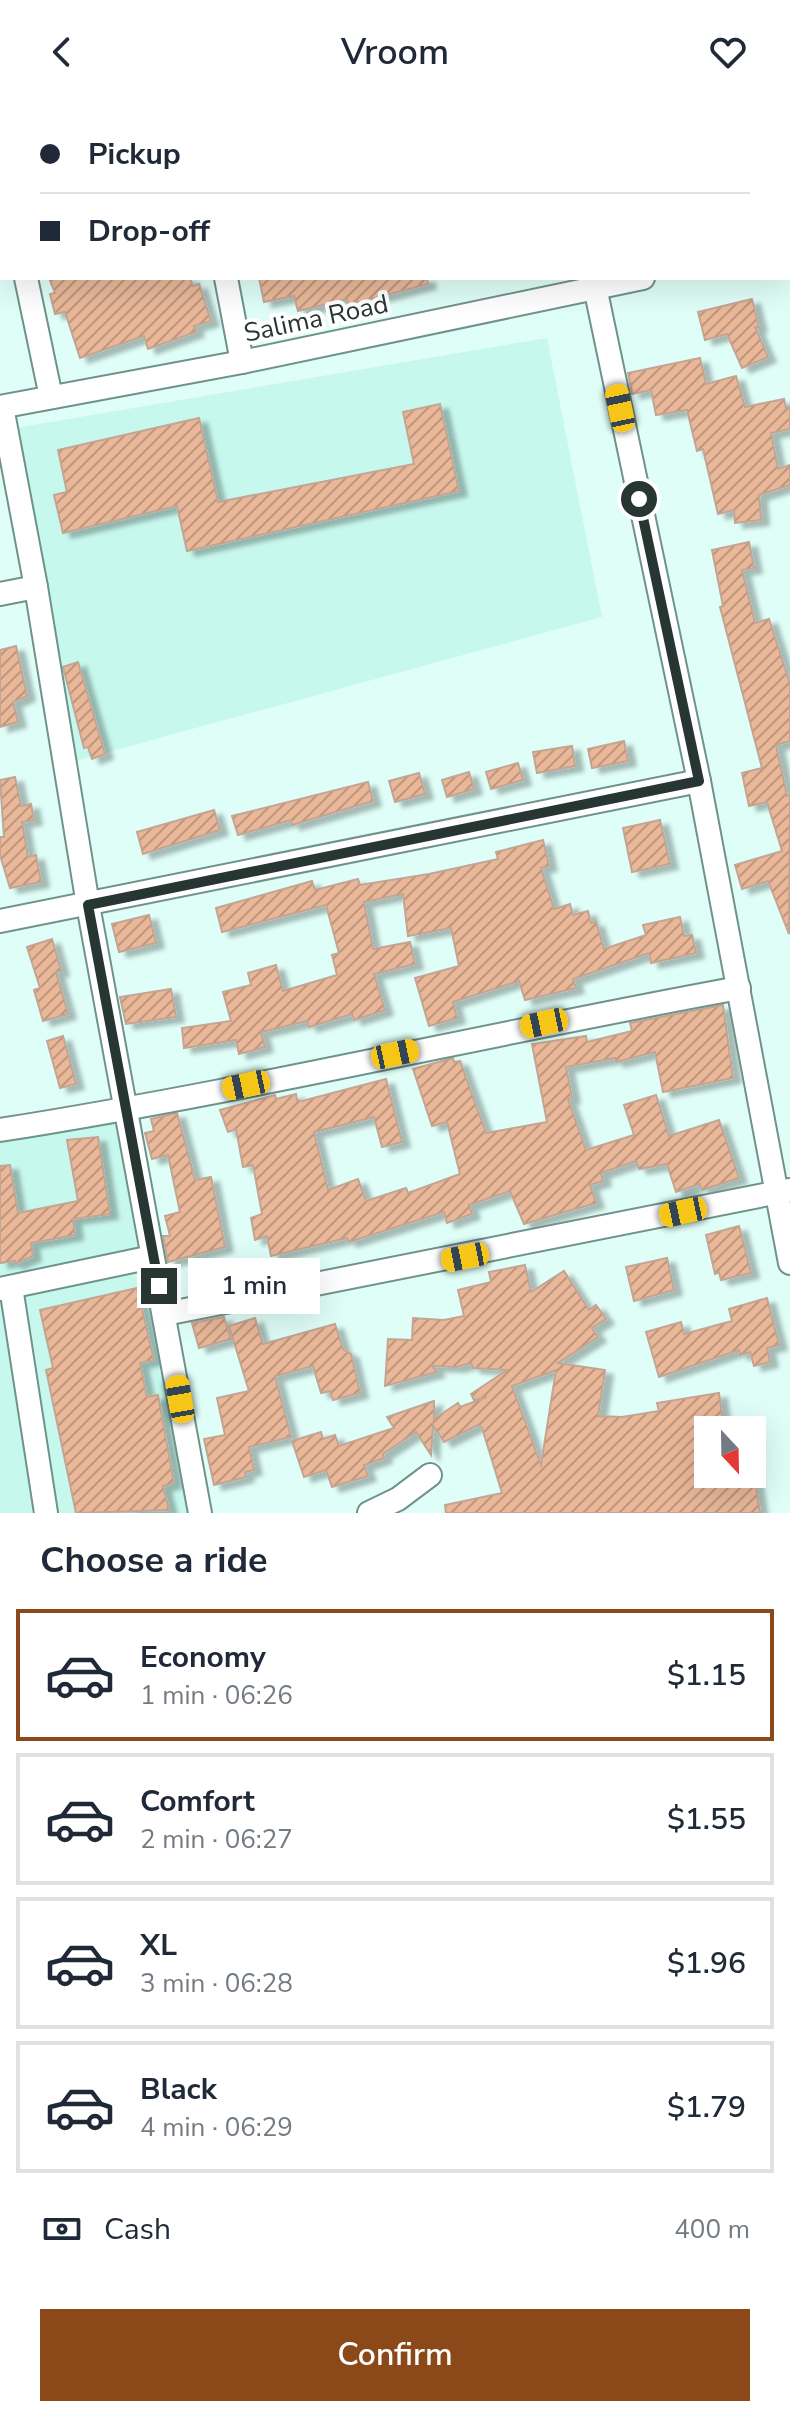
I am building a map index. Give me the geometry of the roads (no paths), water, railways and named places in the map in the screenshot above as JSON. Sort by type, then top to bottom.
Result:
[{"type":"street","points":[[26,280],[51,397]]},
{"type":"street","points":[[226,280],[242,362]]},
{"type":"street","name":"Salima Road","points":[[1,407],[242,362],[632,280]]},
{"type":"street","points":[[595,287],[783,1191],[790,1263]]},
{"type":"street","points":[[1,407],[36,587],[88,905],[200,1513]]},
{"type":"street","points":[[0,594],[36,587]]},
{"type":"street","points":[[0,921],[699,781]]},
{"type":"street","points":[[0,1130],[126,1110],[544,1023],[739,988]]},
{"type":"street","points":[[165,1314],[783,1191]]},
{"type":"street","points":[[46,1513],[5,1288],[152,1257]]},
{"type":"street","points":[[369,1513],[398,1499],[430,1475]]}]
